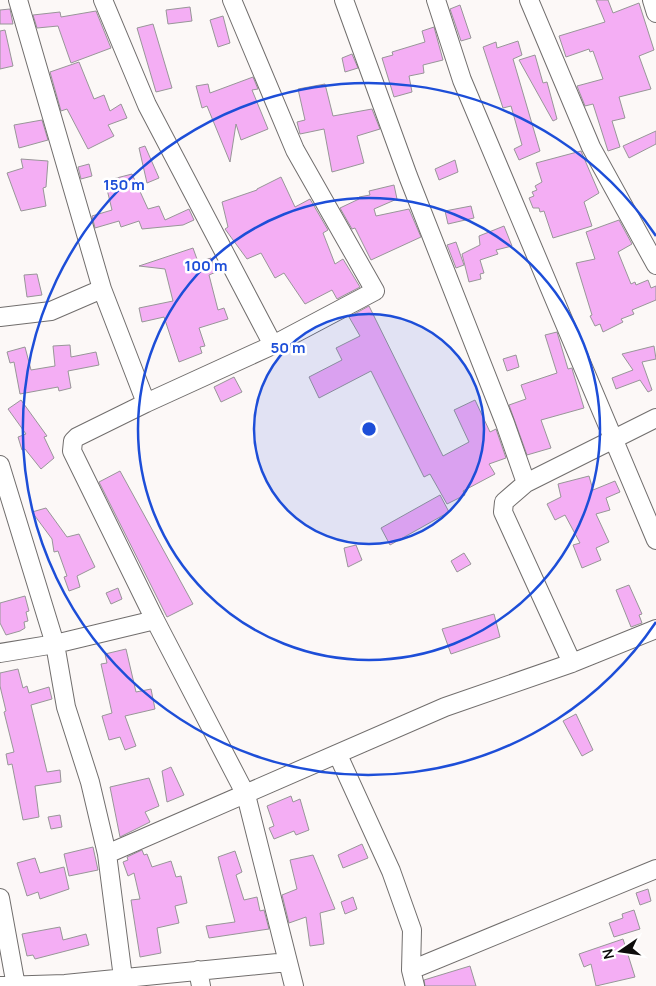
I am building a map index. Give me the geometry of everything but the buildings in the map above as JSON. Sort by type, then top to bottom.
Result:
[{"type":"street","points":[[18,0],[102,289],[146,403]]},
{"type":"street","points":[[103,0],[147,105],[273,345]]},
{"type":"street","points":[[232,0],[295,150],[375,291],[273,345],[77,437],[73,441],[72,451],[155,620],[246,795],[294,986]]},
{"type":"street","points":[[344,0],[412,185],[505,423],[526,483]]},
{"type":"street","points":[[436,0],[462,80],[656,540]]},
{"type":"street","points":[[529,0],[591,147],[656,265]]},
{"type":"street","points":[[652,0],[656,13]]},
{"type":"street","points":[[0,317],[51,311],[102,289]]},
{"type":"street","points":[[572,663],[503,512],[504,502],[508,496],[526,483],[656,418]]},
{"type":"street","points":[[0,465],[55,644],[66,707],[90,782],[107,854],[122,970],[120,982]]},
{"type":"street","points":[[0,653],[55,644],[155,620]]},
{"type":"street","points":[[107,854],[445,707],[572,663],[656,629]]},
{"type":"street","points":[[338,755],[391,871],[412,930],[413,978],[656,869]]},
{"type":"street","points":[[0,898],[11,986],[199,978],[288,962]]}]
